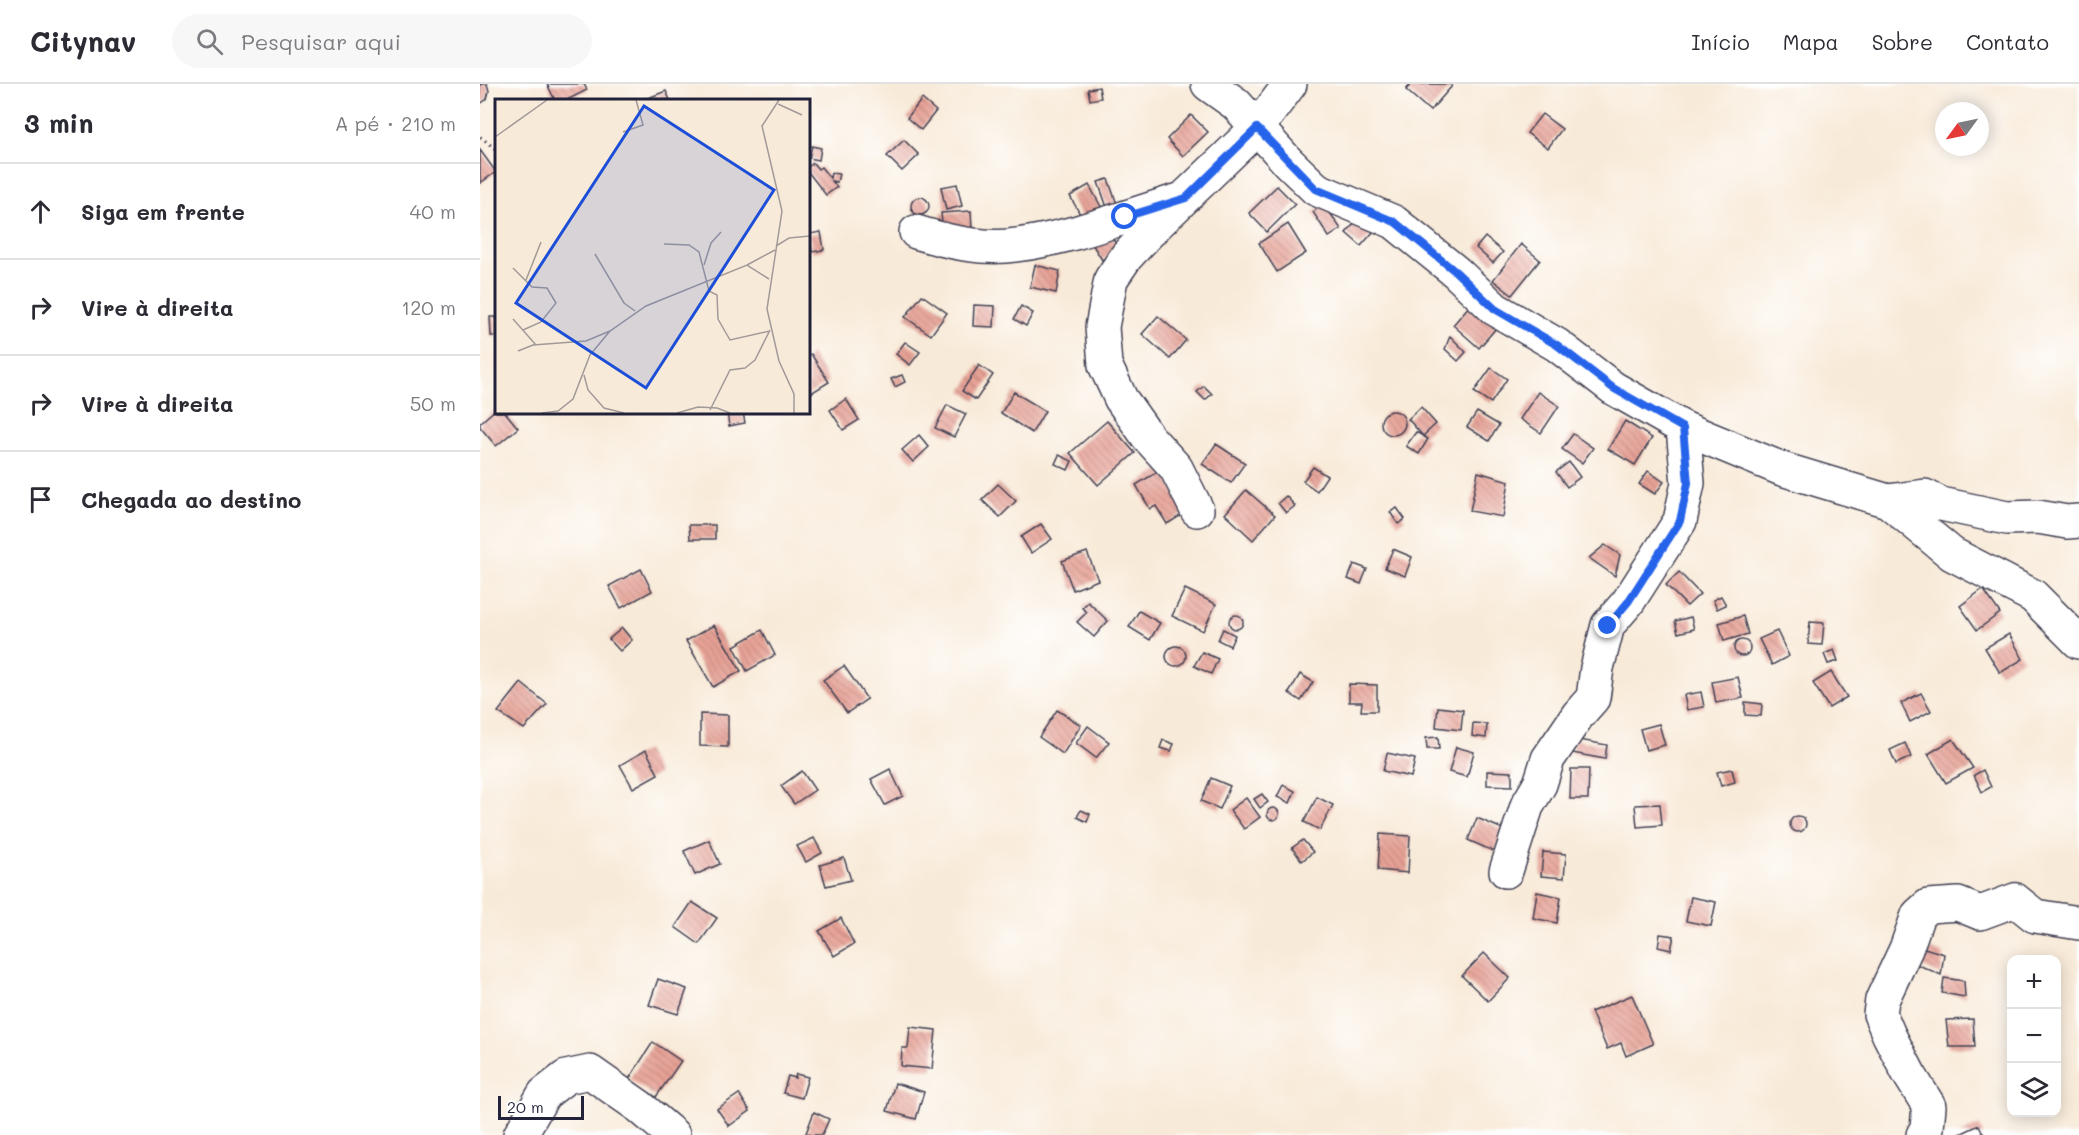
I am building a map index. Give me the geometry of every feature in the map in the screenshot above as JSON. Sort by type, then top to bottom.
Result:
[{"type":"street","points":[[1208,84],[1236,104],[1316,189],[1395,222],[1456,272],[1495,309],[1557,345],[1613,388],[1683,428],[1782,469],[1888,501],[1952,554],[2033,596],[2079,642]]},
{"type":"street","points":[[1197,510],[1176,468],[1148,437],[1120,399],[1105,365],[1102,327],[1111,279],[1121,264],[1154,227],[1257,128],[1290,84]]},
{"type":"street","points":[[916,231],[964,244],[1014,246],[1083,230],[1186,198]]},
{"type":"street","points":[[1506,871],[1527,806],[1540,784],[1548,759],[1578,715],[1593,698],[1608,626],[1628,602],[1680,521],[1688,483],[1683,428]]},
{"type":"street","points":[[1888,501],[1925,496],[1941,504],[2007,518],[2038,517],[2067,522],[2079,521]]},
{"type":"street","points":[[1923,1135],[1927,1128],[1929,1106],[1909,1074],[1880,1014],[1882,1000],[1906,949],[1918,915],[1928,906],[1958,904],[1980,913],[2015,900],[2035,916],[2079,923]]},
{"type":"street","points":[[520,1135],[544,1094],[566,1077],[590,1072],[640,1107],[673,1135]]},
{"type":"path","points":[[480,137],[495,149]]},
{"type":"building","points":[[480,84],[487,84],[489,91],[487,99],[480,104]]},
{"type":"building","points":[[547,84],[584,84],[587,90],[569,99],[554,99]]},
{"type":"building","points":[[1411,84],[1450,84],[1452,86],[1430,111],[1406,90]]},
{"type":"building","points":[[1099,87],[1101,98],[1090,100],[1088,89]]},
{"type":"building","points":[[666,91],[670,99],[646,99]]},
{"type":"building","points":[[922,99],[936,111],[921,130],[907,118]]},
{"type":"building","points":[[1542,114],[1562,129],[1548,148],[1527,133]]},
{"type":"building","points":[[1191,115],[1208,132],[1183,156],[1167,139]]},
{"type":"building","points":[[904,140],[919,155],[902,171],[887,156]]},
{"type":"building","points":[[812,146],[821,148],[819,160],[810,158]]},
{"type":"building","points":[[480,150],[495,173],[480,183]]},
{"type":"building","points":[[813,163],[818,169],[821,167],[830,178],[831,173],[839,174],[837,182],[832,181],[837,187],[826,195],[810,175],[810,165]]},
{"type":"building","points":[[1108,179],[1118,207],[1108,210],[1098,182]]},
{"type":"building","points":[[957,184],[962,206],[946,210],[941,187]]},
{"type":"building","points":[[1089,185],[1104,212],[1085,223],[1070,196]]},
{"type":"building","points":[[1277,186],[1295,204],[1267,232],[1249,213]]},
{"type":"building","points":[[920,197],[926,200],[929,206],[926,212],[920,215],[914,212],[911,206],[914,200]]},
{"type":"building","points":[[1324,204],[1341,229],[1329,237],[1313,212]]},
{"type":"building","points":[[971,211],[972,230],[943,232],[941,213]]},
{"type":"building","points":[[1359,218],[1374,231],[1361,246],[1346,233]]},
{"type":"building","points":[[1288,224],[1306,253],[1277,272],[1259,243]]},
{"type":"building","points":[[821,232],[824,250],[812,252],[810,234]]},
{"type":"building","points":[[1109,232],[1119,249],[1102,260],[1091,242]]},
{"type":"building","points":[[1485,237],[1503,252],[1493,263],[1476,248]]},
{"type":"building","points":[[1521,244],[1540,260],[1512,295],[1493,280]]},
{"type":"building","points":[[1035,265],[1060,271],[1056,293],[1030,287]]},
{"type":"building","points":[[922,295],[947,313],[931,335],[905,317]]},
{"type":"building","points":[[974,305],[995,306],[994,327],[973,326]]},
{"type":"building","points":[[1470,305],[1497,327],[1479,348],[1453,325]]},
{"type":"building","points":[[1021,306],[1033,313],[1026,326],[1014,319]]},
{"type":"building","points":[[1158,316],[1186,340],[1170,359],[1142,334]]},
{"type":"building","points":[[490,317],[495,317],[495,336],[491,336]]},
{"type":"building","points":[[1450,336],[1466,352],[1458,361],[1445,349]]},
{"type":"building","points":[[905,342],[920,352],[910,365],[896,354]]},
{"type":"building","points":[[810,355],[829,382],[810,394]]},
{"type":"building","points":[[979,365],[993,375],[976,400],[962,391]]},
{"type":"building","points":[[1491,368],[1507,379],[1491,403],[1474,392]]},
{"type":"building","points":[[902,375],[905,382],[895,387],[891,379]]},
{"type":"building","points":[[1204,386],[1212,394],[1205,400],[1197,392]]},
{"type":"building","points":[[1014,392],[1045,411],[1032,433],[1001,413]]},
{"type":"building","points":[[1538,392],[1559,406],[1541,433],[1520,419]]},
{"type":"building","points":[[846,399],[859,420],[843,430],[830,410]]},
{"type":"building","points":[[947,405],[966,414],[954,437],[935,428]]},
{"type":"building","points":[[1421,407],[1436,424],[1423,436],[1408,419]]},
{"type":"building","points":[[495,410],[495,414],[507,414],[518,428],[496,446],[480,427],[480,423]]},
{"type":"building","points":[[1393,411],[1402,414],[1405,423],[1402,432],[1393,435],[1384,432],[1381,423],[1384,414]]},
{"type":"building","points":[[1477,412],[1499,425],[1489,441],[1467,427]]},
{"type":"building","points":[[727,414],[743,414],[745,423],[729,426]]},
{"type":"building","points":[[1107,421],[1135,453],[1098,485],[1070,453]]},
{"type":"building","points":[[1625,421],[1652,438],[1635,465],[1608,449]]},
{"type":"building","points":[[1416,432],[1428,439],[1419,454],[1406,446]]},
{"type":"building","points":[[1573,434],[1593,448],[1582,463],[1562,449]]},
{"type":"building","points":[[919,435],[929,447],[913,462],[902,450]]},
{"type":"building","points":[[1216,444],[1245,463],[1231,483],[1202,464]]},
{"type":"building","points":[[1059,455],[1072,461],[1068,470],[1055,464]]},
{"type":"building","points":[[1569,462],[1580,477],[1567,487],[1556,472]]},
{"type":"building","points":[[1313,467],[1327,476],[1317,491],[1303,481]]},
{"type":"building","points":[[1163,468],[1185,513],[1167,524],[1156,506],[1150,509],[1136,485]]},
{"type":"building","points":[[1648,471],[1664,482],[1655,494],[1639,484]]},
{"type":"building","points":[[1478,472],[1509,481],[1503,517],[1470,511]]},
{"type":"building","points":[[998,484],[1016,501],[1000,517],[982,500]]},
{"type":"building","points":[[1246,490],[1275,515],[1253,540],[1225,514]]},
{"type":"building","points":[[1286,496],[1295,506],[1286,513],[1278,503]]},
{"type":"building","points":[[1397,508],[1405,519],[1398,524],[1390,512]]},
{"type":"building","points":[[1041,524],[1052,539],[1031,553],[1021,537]]},
{"type":"building","points":[[689,525],[715,525],[715,539],[690,539]]},
{"type":"building","points":[[1605,545],[1620,555],[1615,576],[1589,558]]},
{"type":"building","points":[[1393,549],[1412,557],[1405,576],[1385,568]]},
{"type":"building","points":[[1087,552],[1098,580],[1073,590],[1062,561]]},
{"type":"building","points":[[1354,564],[1367,569],[1361,584],[1348,579]]},
{"type":"building","points":[[641,569],[652,591],[621,608],[609,586]]},
{"type":"building","points":[[1679,572],[1700,594],[1687,606],[1666,585]]},
{"type":"building","points":[[1185,589],[1216,604],[1203,631],[1172,616]]},
{"type":"building","points":[[1983,589],[2000,613],[1977,630],[1960,606]]},
{"type":"building","points":[[1721,596],[1726,605],[1717,609],[1713,600]]},
{"type":"building","points":[[1088,602],[1108,621],[1094,637],[1077,622],[1087,612],[1082,608]]},
{"type":"building","points":[[1139,611],[1160,623],[1150,640],[1129,627]]},
{"type":"building","points":[[1236,615],[1241,617],[1243,622],[1241,627],[1236,629],[1231,627],[1229,622],[1231,617]]},
{"type":"building","points":[[1743,616],[1748,634],[1724,641],[1719,623]]},
{"type":"building","points":[[1691,617],[1694,629],[1678,633],[1675,621]]},
{"type":"building","points":[[1810,622],[1824,623],[1822,645],[1808,644]]},
{"type":"building","points":[[714,625],[741,671],[713,687],[686,641]]},
{"type":"building","points":[[622,628],[632,640],[620,651],[609,639]]},
{"type":"building","points":[[1223,629],[1235,635],[1230,646],[1218,640]]},
{"type":"building","points":[[762,630],[775,655],[747,671],[734,646]]},
{"type":"building","points":[[1777,631],[1789,656],[1772,665],[1759,639]]},
{"type":"building","points":[[2009,634],[2023,659],[2000,673],[1985,648]]},
{"type":"building","points":[[1742,640],[1750,648],[1742,656],[1734,648]]},
{"type":"building","points":[[1172,646],[1180,646],[1186,652],[1186,660],[1180,666],[1172,666],[1166,660],[1166,652]]},
{"type":"building","points":[[1834,650],[1838,661],[1828,664],[1824,654]]},
{"type":"building","points":[[1202,652],[1218,659],[1211,674],[1194,666]]},
{"type":"building","points":[[844,666],[867,699],[847,713],[823,680]]},
{"type":"building","points":[[1831,672],[1847,697],[1829,708],[1813,683]]},
{"type":"building","points":[[1300,674],[1313,682],[1301,701],[1289,693]]},
{"type":"building","points":[[1738,677],[1743,698],[1716,703],[1712,682]]},
{"type":"building","points":[[521,683],[547,704],[524,729],[498,712]]},
{"type":"building","points":[[1349,684],[1377,685],[1377,711],[1361,711],[1362,702],[1349,702]]},
{"type":"building","points":[[1701,692],[1704,707],[1687,710],[1684,695]]},
{"type":"building","points":[[1921,693],[1931,711],[1910,722],[1901,703]]},
{"type":"building","points":[[1745,702],[1762,704],[1761,716],[1745,715]]},
{"type":"building","points":[[1438,707],[1463,710],[1461,730],[1436,727]]},
{"type":"building","points":[[1057,710],[1081,725],[1063,754],[1039,737]]},
{"type":"building","points":[[700,714],[728,715],[728,747],[700,746]]},
{"type":"building","points":[[1473,723],[1487,724],[1486,738],[1472,736]]},
{"type":"building","points":[[1659,724],[1665,745],[1646,750],[1640,729]]},
{"type":"building","points":[[1088,726],[1109,742],[1096,758],[1076,743]]},
{"type":"building","points":[[1438,737],[1439,749],[1427,749],[1426,738]]},
{"type":"building","points":[[1574,739],[1607,745],[1605,759],[1572,753]]},
{"type":"building","points":[[1953,739],[1973,768],[1946,783],[1928,754]]},
{"type":"building","points":[[1163,740],[1174,744],[1171,751],[1160,748]]},
{"type":"building","points":[[1905,743],[1911,757],[1896,764],[1890,750]]},
{"type":"building","points":[[1456,747],[1474,752],[1467,777],[1449,772]]},
{"type":"building","points":[[646,750],[658,774],[633,788],[620,765]]},
{"type":"building","points":[[1387,753],[1415,759],[1411,777],[1383,771]]},
{"type":"building","points":[[890,769],[903,796],[885,805],[871,779]]},
{"type":"building","points":[[1571,769],[1589,769],[1588,799],[1570,799]]},
{"type":"building","points":[[1732,769],[1735,782],[1721,786],[1717,772]]},
{"type":"building","points":[[1983,770],[1991,787],[1982,792],[1974,775]]},
{"type":"building","points":[[802,771],[815,790],[794,804],[781,786]]},
{"type":"building","points":[[1487,771],[1512,772],[1512,786],[1487,785]]},
{"type":"building","points":[[1211,778],[1230,786],[1220,809],[1201,801]]},
{"type":"building","points":[[1283,785],[1295,791],[1290,803],[1277,797]]},
{"type":"building","points":[[1262,794],[1268,802],[1260,808],[1254,799]]},
{"type":"building","points":[[1317,797],[1333,805],[1320,830],[1304,822]]},
{"type":"building","points":[[1246,798],[1260,817],[1244,829],[1230,810]]},
{"type":"building","points":[[1660,804],[1662,825],[1637,827],[1635,805]]},
{"type":"building","points":[[1275,808],[1278,809],[1278,819],[1271,820],[1268,819],[1267,812],[1268,809]]},
{"type":"building","points":[[1081,810],[1090,814],[1087,822],[1077,817]]},
{"type":"building","points":[[1798,816],[1806,824],[1798,832],[1790,824]]},
{"type":"building","points":[[1477,818],[1505,830],[1495,852],[1468,840]]},
{"type":"building","points":[[1380,834],[1410,836],[1408,873],[1378,870]]},
{"type":"building","points":[[814,838],[822,853],[806,862],[797,846]]},
{"type":"building","points":[[709,840],[720,864],[695,875],[684,851]]},
{"type":"building","points":[[1303,840],[1313,852],[1302,861],[1292,848]]},
{"type":"building","points":[[1543,852],[1566,854],[1564,878],[1541,876]]},
{"type":"building","points":[[844,858],[851,880],[826,886],[820,865]]},
{"type":"building","points":[[1537,892],[1561,897],[1557,923],[1533,918]]},
{"type":"building","points":[[1691,897],[1716,902],[1711,926],[1686,921]]},
{"type":"building","points":[[692,902],[717,918],[699,944],[675,927]]},
{"type":"building","points":[[841,918],[854,944],[834,956],[819,931]]},
{"type":"building","points":[[1660,934],[1674,936],[1671,950],[1658,947]]},
{"type":"building","points":[[1918,946],[1944,954],[1941,975],[1914,963]]},
{"type":"building","points":[[1484,953],[1510,978],[1488,1001],[1462,976]]},
{"type":"building","points":[[1944,978],[1964,981],[1965,997],[1942,993]]},
{"type":"building","points":[[658,979],[687,989],[678,1014],[649,1005]]},
{"type":"building","points":[[1632,995],[1653,1044],[1626,1056],[1621,1043],[1607,1049],[1591,1012]]},
{"type":"building","points":[[1973,1019],[1975,1047],[1949,1047],[1946,1020]]},
{"type":"building","points":[[910,1027],[936,1030],[932,1069],[901,1066],[902,1048],[908,1048]]},
{"type":"building","points":[[653,1042],[681,1061],[656,1097],[629,1079]]},
{"type":"building","points":[[796,1074],[808,1077],[802,1098],[783,1093],[788,1076],[795,1078]]},
{"type":"building","points":[[895,1083],[924,1092],[916,1119],[887,1111]]},
{"type":"building","points":[[739,1094],[750,1111],[729,1126],[717,1109]]},
{"type":"building","points":[[814,1112],[829,1119],[822,1135],[806,1133]]},
{"type":"building","points":[[1979,1125],[1984,1135],[1958,1135]]},
{"type":"route","points":[[1125,217],[1186,198],[1257,128],[1316,189],[1395,222],[1456,272],[1495,309],[1557,345],[1613,388],[1683,428],[1688,483],[1680,521],[1628,602],[1608,626]]}]
